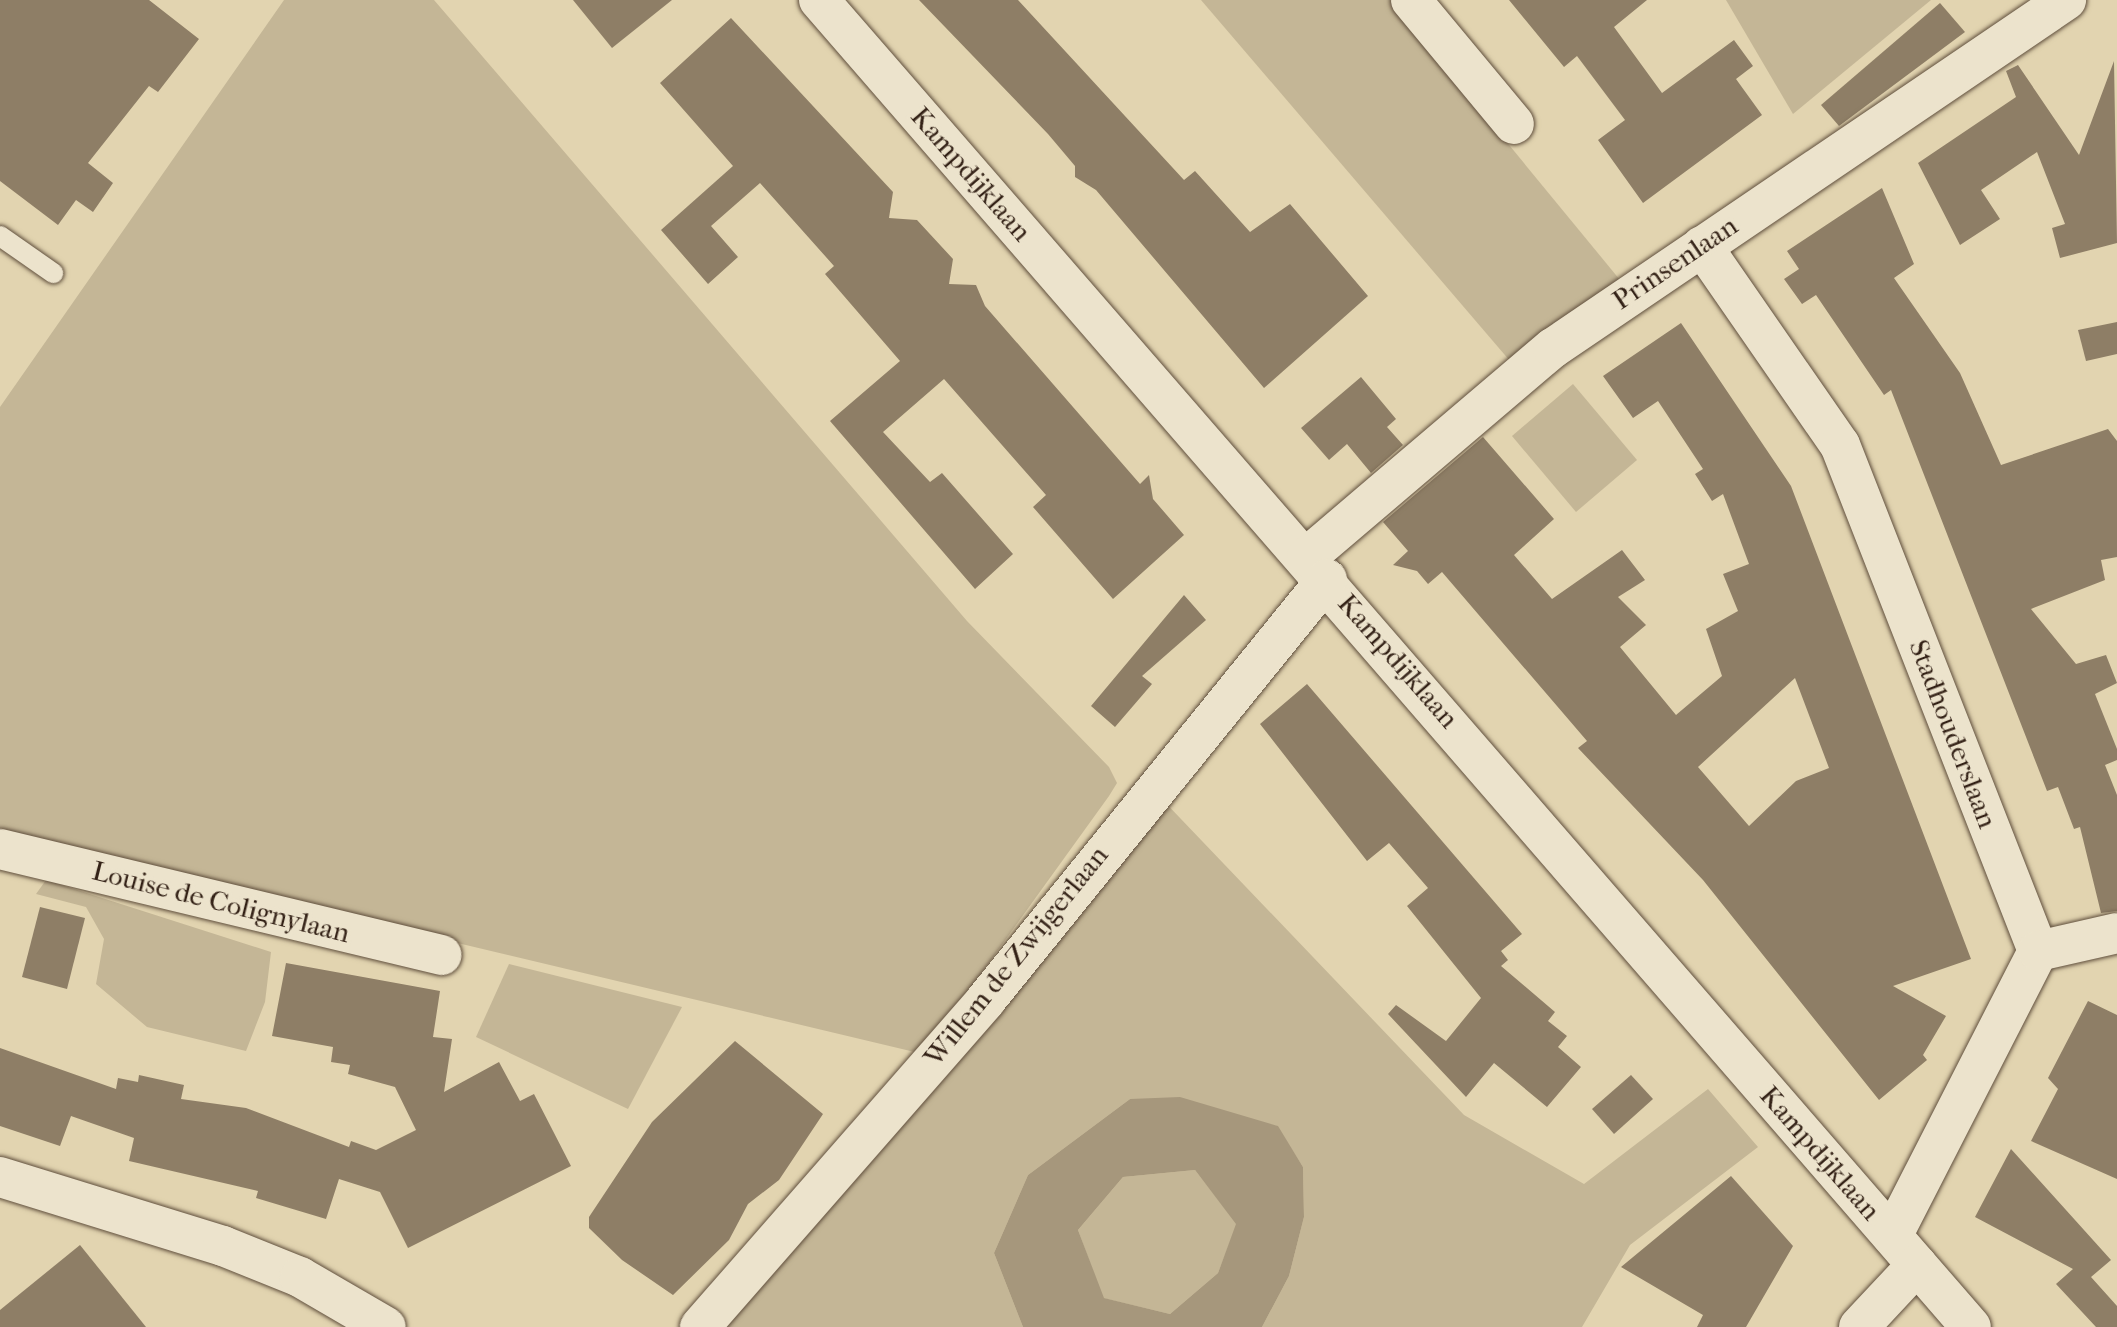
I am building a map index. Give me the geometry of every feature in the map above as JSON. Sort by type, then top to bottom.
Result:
[{"type":"street","name":"Kampdijklaan","points":[[819,0],[1317,568],[1971,1327]]},
{"type":"street","points":[[1411,0],[1514,124]]},
{"type":"street","name":"Prinsenlaan","points":[[1317,568],[1553,348],[2066,0]]},
{"type":"street","name":"Stadhouderslaan","points":[[1702,246],[1840,445],[2038,951]]},
{"type":"street","name":"Willem de Zwijgerlaan","points":[[700,1327],[985,1001],[1317,568]]},
{"type":"street","name":"Louise de Colignylaan","points":[[0,849],[441,955]]},
{"type":"street","points":[[1859,1327],[1904,1251],[2038,951],[2117,933]]},
{"type":"street","points":[[0,1177],[223,1246],[300,1277],[386,1327]]},
{"type":"lane","points":[[0,236],[53,273]]},
{"type":"shaded area","points":[[284,0],[434,0],[967,621],[1109,767],[1117,783],[1109,796],[923,1054],[0,834],[0,407]]},
{"type":"shaded area","points":[[1201,0],[1390,0],[1620,280],[1510,361]]},
{"type":"shaded area","points":[[1726,0],[1931,0],[1793,114]]},
{"type":"shaded area","points":[[1573,384],[1637,460],[1576,512],[1512,436]]},
{"type":"shaded area","points":[[1159,796],[1464,1115],[1584,1184],[1708,1089],[1758,1147],[1630,1245],[1582,1327],[1262,1327],[1289,1276],[1304,1217],[1303,1167],[1277,1126],[1130,1099],[1028,1175],[994,1253],[1023,1327],[719,1327]]},
{"type":"shaded area","points":[[46,880],[271,952],[265,1002],[246,1051],[147,1027],[96,984],[104,939],[86,907],[36,894]]},
{"type":"shaded area","points":[[509,964],[682,1007],[628,1109],[476,1037]]},
{"type":"shaded area","points":[[1180,1097],[1278,1126],[1303,1167],[1304,1217],[1289,1276],[1262,1327],[1023,1327],[994,1253],[1028,1175],[1130,1099]],"holes":[[[1195,1170],[1236,1224],[1218,1273],[1170,1314],[1104,1298],[1078,1230],[1123,1177]]]},
{"type":"shaded area","points":[[1195,1170],[1237,1224],[1218,1273],[1170,1314],[1103,1298],[1078,1230],[1123,1177]]},
{"type":"building","points":[[0,0],[149,0],[199,39],[158,92],[149,86],[88,163],[113,183],[93,212],[76,200],[58,225],[0,181]]},
{"type":"building","points":[[573,0],[672,0],[612,48]]},
{"type":"building","points":[[919,0],[1018,0],[1184,180],[1195,171],[1250,232],[1290,204],[1368,296],[1264,388],[1096,190],[1075,177],[1075,166],[1048,134]]},
{"type":"building","points":[[1509,0],[1647,0],[1614,27],[1662,93],[1734,40],[1753,66],[1736,79],[1762,115],[1643,203],[1598,140],[1625,120],[1577,56],[1564,67]]},
{"type":"building","points":[[1940,3],[1965,32],[1839,126],[1821,105]]},
{"type":"building","points":[[731,18],[893,192],[889,218],[917,220],[953,259],[949,284],[976,285],[985,306],[1140,484],[1149,475],[1153,499],[1184,535],[1113,599],[1033,507],[1046,495],[944,379],[883,432],[930,482],[942,473],[1013,554],[975,589],[830,421],[900,361],[825,274],[834,266],[760,183],[711,226],[738,257],[708,284],[661,230],[733,166],[660,83]]},
{"type":"building","points":[[2114,61],[2117,243],[2060,258],[2052,228],[2065,224],[2037,152],[1981,190],[2000,219],[1960,245],[1918,163],[2016,97],[2006,71],[2018,65],[2079,155]]},
{"type":"building","points":[[1882,188],[1914,264],[1894,278],[1960,373],[2001,465],[2108,429],[2117,441],[2117,557],[2101,560],[2105,580],[2031,609],[2076,664],[2106,655],[2117,683],[2095,694],[2117,749],[2117,760],[2105,765],[2117,795],[2117,911],[2101,913],[2080,827],[2074,829],[2058,787],[2047,791],[1891,390],[1884,395],[1816,295],[1802,304],[1784,279],[1799,269],[1787,251]]},
{"type":"building","points":[[2117,322],[2117,354],[2086,361],[2078,330]]},
{"type":"building","points":[[1681,323],[1791,486],[1971,959],[1893,986],[1946,1016],[1923,1055],[1927,1060],[1879,1100],[1703,880],[1578,748],[1587,741],[1442,572],[1428,584],[1417,571],[1393,565],[1408,551],[1383,522],[1483,437],[1554,519],[1514,555],[1552,599],[1622,550],[1645,580],[1618,597],[1646,625],[1620,647],[1676,715],[1722,676],[1706,629],[1738,611],[1723,574],[1749,564],[1723,494],[1712,501],[1695,474],[1703,469],[1658,401],[1633,418],[1603,376]],"holes":[[[1795,678],[1829,768],[1796,781],[1749,826],[1698,767]]]},
{"type":"building","points":[[1361,377],[1396,419],[1387,427],[1403,445],[1371,473],[1347,444],[1329,460],[1301,428]]},
{"type":"building","points":[[1184,595],[1206,620],[1142,676],[1152,684],[1115,727],[1091,706]]},
{"type":"building","points":[[1307,684],[1522,934],[1501,951],[1508,960],[1501,966],[1555,1012],[1548,1021],[1567,1036],[1558,1047],[1581,1067],[1547,1107],[1494,1063],[1466,1097],[1388,1014],[1396,1005],[1446,1041],[1481,998],[1407,906],[1428,888],[1389,843],[1367,861],[1260,724]]},
{"type":"building","points":[[40,907],[85,918],[67,989],[22,977]]},
{"type":"building","points":[[286,963],[440,991],[433,1037],[452,1039],[444,1092],[499,1062],[520,1101],[534,1094],[571,1166],[408,1248],[380,1192],[339,1179],[326,1219],[256,1198],[258,1191],[129,1161],[134,1138],[71,1116],[60,1146],[0,1126],[0,1048],[116,1089],[118,1078],[138,1082],[139,1075],[184,1085],[181,1099],[246,1108],[349,1147],[351,1141],[376,1150],[416,1130],[395,1087],[348,1074],[350,1065],[331,1062],[333,1047],[272,1036]]},
{"type":"building","points":[[2088,1001],[2117,1015],[2117,1179],[2031,1141],[2058,1089],[2048,1078]]},
{"type":"building","points":[[735,1041],[823,1114],[779,1180],[748,1204],[729,1240],[673,1295],[622,1260],[589,1228],[589,1217],[652,1122]]},
{"type":"building","points":[[1631,1075],[1653,1099],[1614,1134],[1592,1109]]},
{"type":"building","points":[[2011,1149],[2111,1260],[2091,1277],[2117,1306],[2117,1327],[2096,1327],[2056,1284],[2073,1269],[1975,1217]]},
{"type":"building","points":[[1731,1176],[1793,1246],[1746,1327],[1697,1327],[1703,1315],[1621,1267]]},
{"type":"building","points":[[80,1245],[146,1327],[0,1327],[0,1310]]}]
